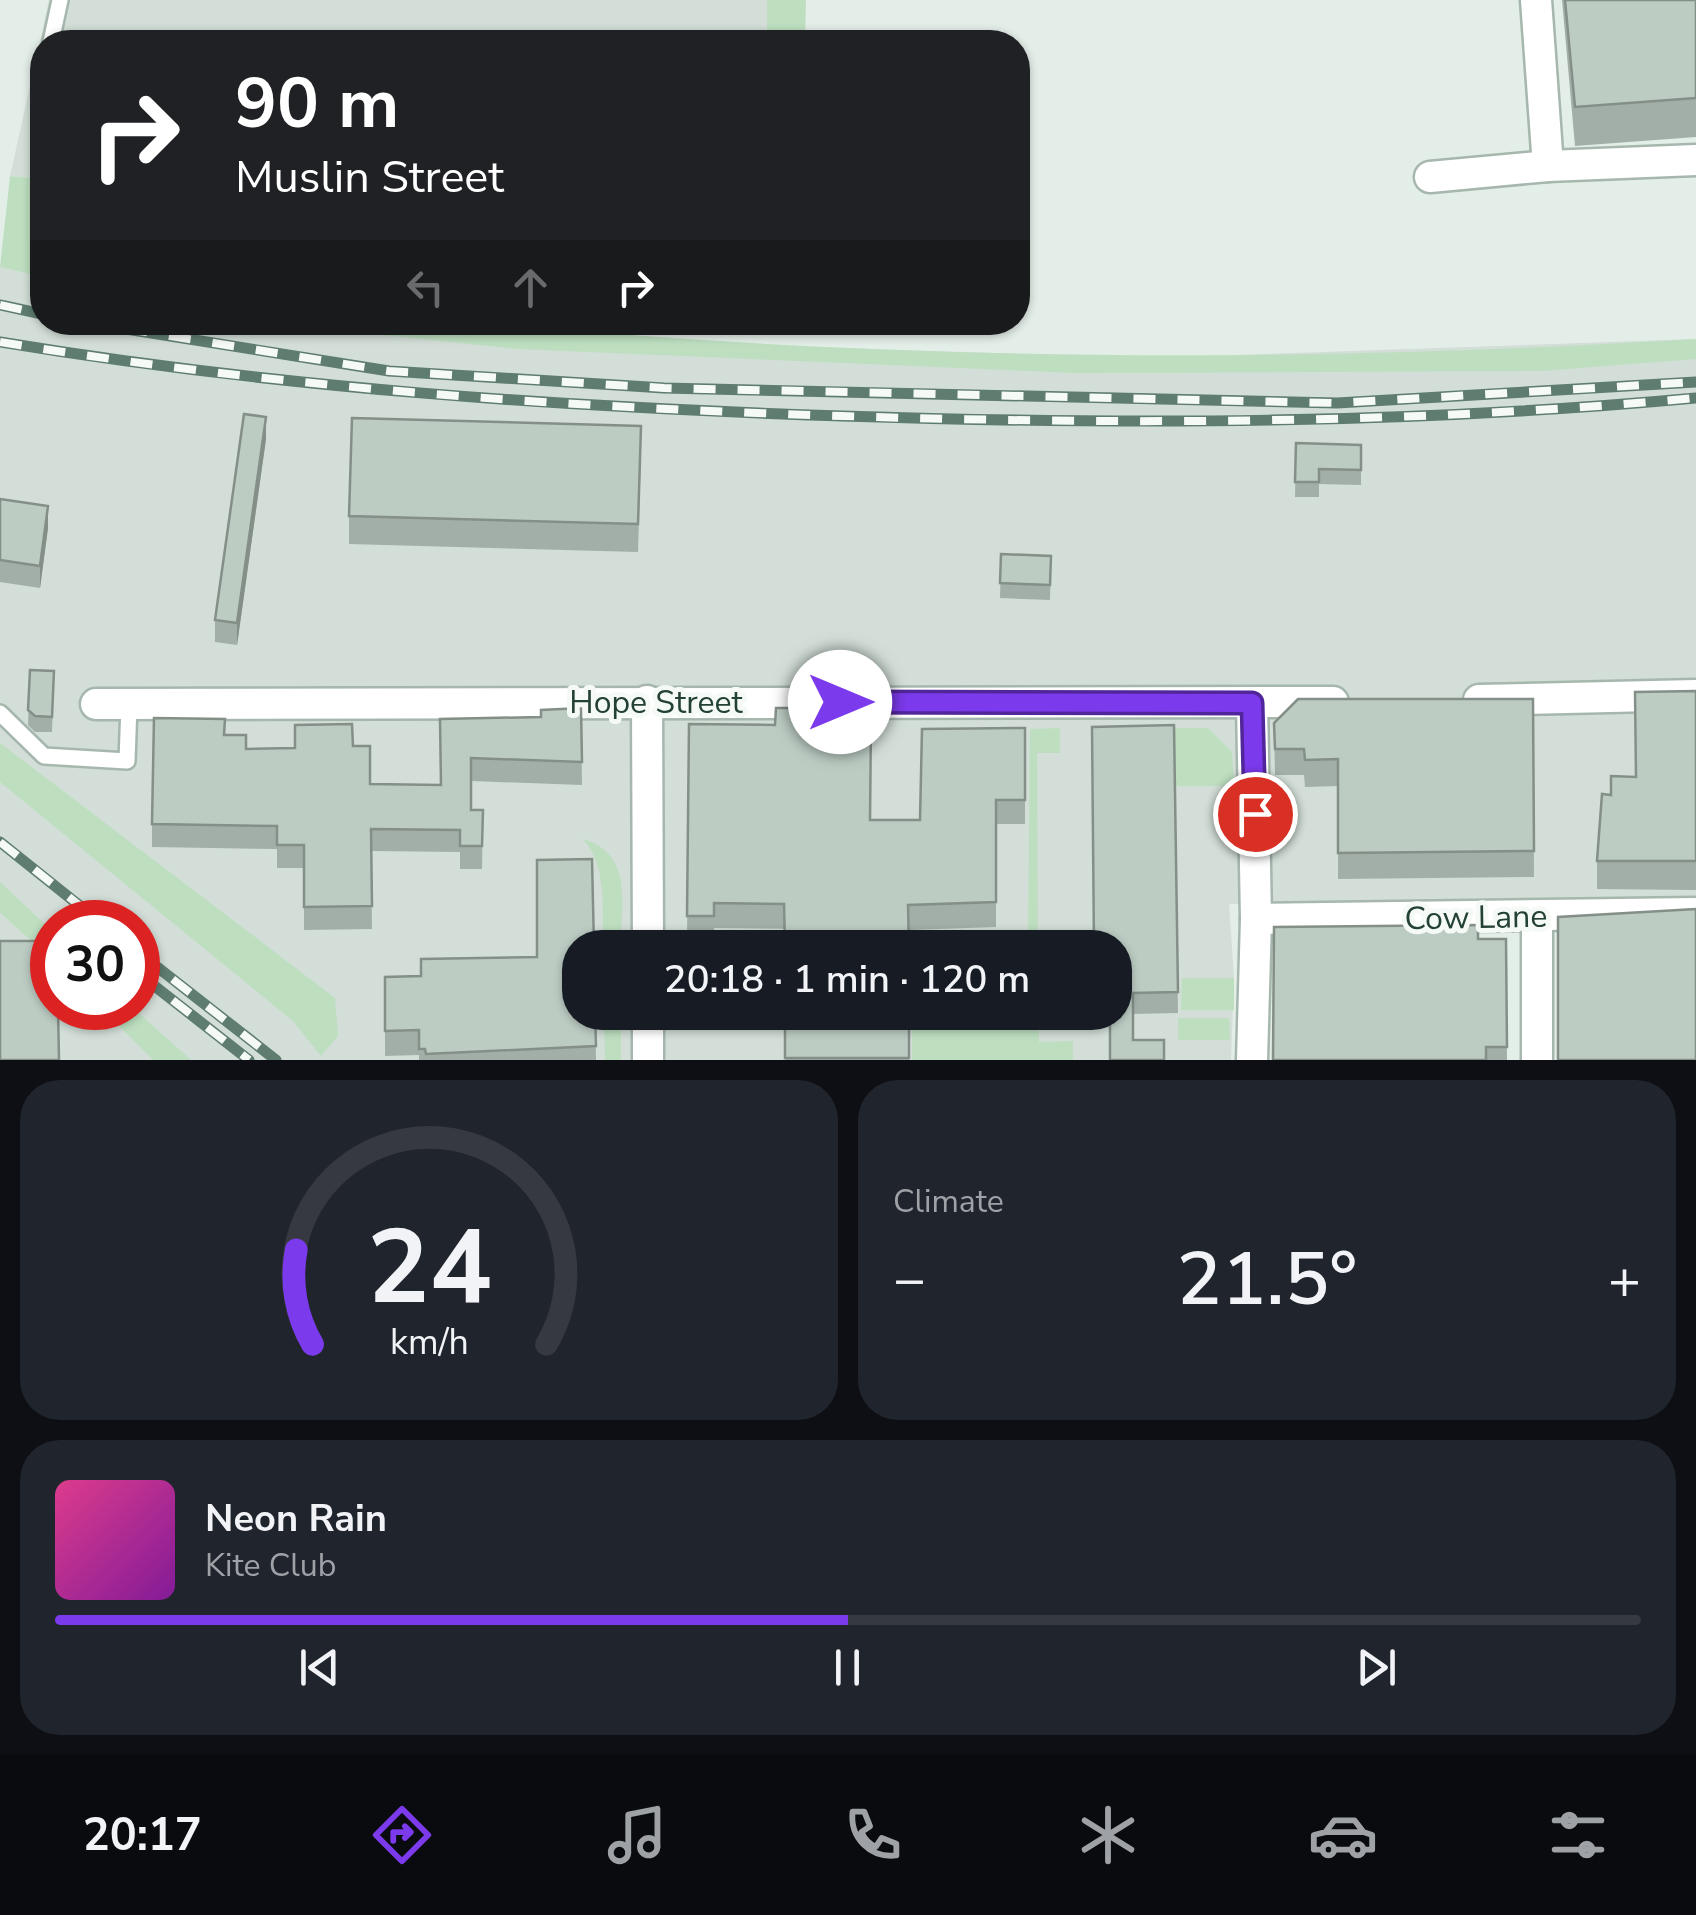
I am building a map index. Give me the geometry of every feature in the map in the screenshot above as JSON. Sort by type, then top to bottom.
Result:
[{"type":"street","points":[[1536,0],[1548,166]]},
{"type":"street","points":[[1430,177],[1548,166],[1696,160]]},
{"type":"street","points":[[1456,700],[1696,695]]},
{"type":"street","points":[[648,702],[648,930]]},
{"type":"street","name":"Hope Street","points":[[96,704],[1364,702]]},
{"type":"street","points":[[1252,703],[1256,919],[1252,1060]]},
{"type":"street","name":"Cow Lane","points":[[1256,919],[1696,913]]},
{"type":"street","points":[[1537,917],[1538,1060]]},
{"type":"street","points":[[648,1030],[648,1060]]},
{"type":"lane","points":[[54,30],[60,0]]},
{"type":"lane","points":[[0,713],[44,756],[127,761],[129,705]]},
{"type":"shaded area","points":[[49,0],[767,0],[767,30],[42,30]]},
{"type":"shaded area","points":[[30,86],[30,178],[10,176]]},
{"type":"shaded area","points":[[0,267],[30,274],[30,335],[394,335],[517,348],[521,335],[620,335],[716,344],[1147,358],[1696,339],[1696,905],[1229,904],[1234,978],[1231,1060],[0,1060],[0,913],[30,940],[30,1030],[160,1030],[160,900],[30,900],[30,924],[0,882]]},
{"type":"green space","points":[[767,0],[806,0],[805,30],[767,30]]},
{"type":"green space","points":[[10,176],[30,178],[30,274],[0,267]]},
{"type":"green space","points":[[385,335],[634,335],[818,347],[1110,355],[1403,352],[1696,339],[1696,359],[1541,371],[1074,373],[518,349]]},
{"type":"green space","points":[[1060,728],[1060,753],[1037,753],[1038,930],[1028,930],[1030,729]]},
{"type":"green space","points":[[1208,728],[1232,752],[1234,786],[1175,786],[1173,747],[1092,748],[1092,729]]},
{"type":"green space","points":[[0,743],[335,998],[338,1036],[321,1056],[293,1021],[160,913],[160,900],[145,900],[0,782]]},
{"type":"green space","points":[[583,839],[599,846],[617,869],[621,930],[603,930],[600,876]]},
{"type":"green space","points":[[0,882],[30,910],[30,940],[0,913]]},
{"type":"green space","points":[[1182,978],[1234,978],[1234,1010],[1181,1010]]},
{"type":"green space","points":[[1178,1018],[1229,1018],[1230,1040],[1178,1040]]},
{"type":"green space","points":[[123,1030],[158,1030],[191,1060],[153,1060]]},
{"type":"green space","points":[[604,1030],[621,1030],[621,1060],[605,1060]]},
{"type":"green space","points":[[912,1030],[1039,1030],[1039,1042],[1073,1041],[1073,1060],[912,1060]]},
{"type":"building","points":[[1565,0],[1696,0],[1696,98],[1575,107]]},
{"type":"building","points":[[244,414],[266,417],[237,623],[215,620]]},
{"type":"building","points":[[352,418],[641,426],[638,524],[349,516]]},
{"type":"building","points":[[1296,443],[1361,445],[1361,470],[1319,469],[1319,482],[1295,482]]},
{"type":"building","points":[[0,499],[48,506],[40,566],[0,560]]},
{"type":"building","points":[[1001,554],[1051,556],[1050,585],[1000,583]]},
{"type":"building","points":[[30,670],[54,671],[52,717],[35,716],[28,710]]},
{"type":"building","points":[[1696,691],[1696,861],[1597,861],[1602,794],[1611,795],[1611,776],[1636,777],[1635,692]]},
{"type":"building","points":[[1298,699],[1533,699],[1534,851],[1338,853],[1338,759],[1305,760],[1304,749],[1275,749],[1274,723]]},
{"type":"building","points":[[581,708],[582,762],[471,758],[471,810],[483,810],[482,846],[460,846],[460,830],[371,829],[372,906],[304,907],[304,845],[277,845],[277,826],[152,824],[154,718],[225,719],[224,735],[246,735],[246,749],[295,748],[295,725],[352,724],[353,746],[370,746],[370,784],[441,785],[440,719],[541,717],[541,710]]},
{"type":"building","points":[[776,708],[840,708],[840,722],[871,722],[870,820],[920,820],[922,729],[1025,728],[1025,800],[996,800],[996,902],[908,905],[909,930],[785,930],[784,904],[714,903],[714,916],[687,916],[689,724],[775,725]]},
{"type":"building","points":[[1174,725],[1178,992],[1133,993],[1133,1040],[1164,1040],[1164,1060],[1110,1060],[1110,1030],[1132,1030],[1132,930],[1094,930],[1092,727]]},
{"type":"building","points":[[592,859],[594,930],[562,930],[562,1030],[596,1030],[596,1046],[426,1054],[425,1049],[419,1049],[419,1030],[385,1031],[385,977],[421,976],[421,959],[537,957],[537,860]]},
{"type":"building","points":[[1696,909],[1696,1060],[1558,1060],[1558,917]]},
{"type":"building","points":[[1478,925],[1478,939],[1506,939],[1507,1047],[1486,1047],[1486,1060],[1273,1060],[1274,927]]},
{"type":"building","points":[[0,941],[30,941],[30,1030],[58,1030],[59,1060],[0,1060]]},
{"type":"building","points":[[785,1030],[909,1030],[909,1058],[785,1058]]},
{"type":"railway","points":[[0,305],[30,311]]},
{"type":"railway","points":[[163,335],[389,371],[664,388],[1337,403],[1696,382]]},
{"type":"railway","points":[[0,342],[209,372],[420,393],[842,416],[1269,420],[1483,413],[1696,398]]},
{"type":"railway","points":[[0,842],[72,900]]},
{"type":"railway","points":[[160,969],[276,1060]]},
{"type":"railway","points":[[160,990],[249,1060]]},
{"type":"route","points":[[840,702],[1252,703],[1255,814]]}]
